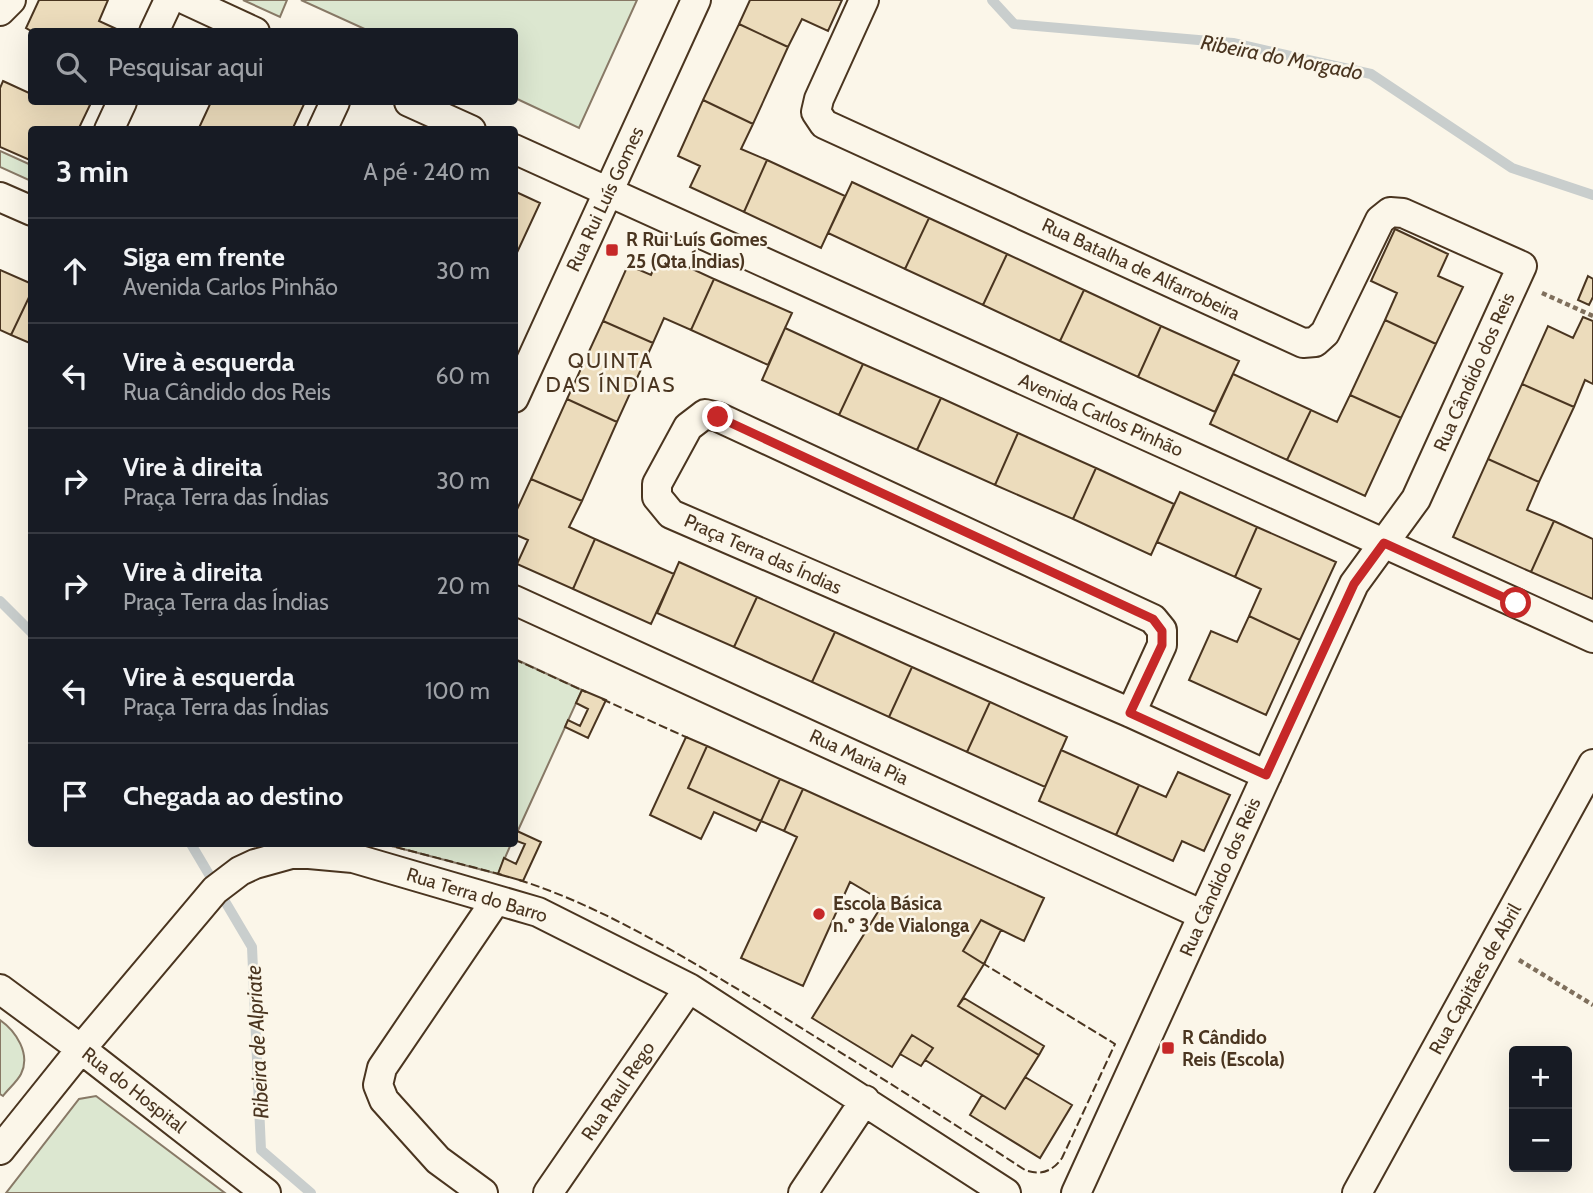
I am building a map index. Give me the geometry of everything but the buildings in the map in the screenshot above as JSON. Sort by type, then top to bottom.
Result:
[{"type":"street","points":[[0,11],[11,0]]},
{"type":"street","points":[[156,28],[169,0]]},
{"type":"street","points":[[186,0],[246,28]]},
{"type":"street","name":"Rua Rui Luís Gomes","points":[[518,389],[696,0]]},
{"type":"street","name":"Rua Batalha de Alfarrobeira","points":[[864,0],[819,99],[816,112],[824,124],[1303,343],[1315,342],[1325,333],[1380,220],[1390,212],[1403,213],[1518,274]]},
{"type":"street","points":[[111,126],[121,105]]},
{"type":"street","points":[[324,126],[333,105]]},
{"type":"street","points":[[415,105],[459,126]]},
{"type":"street","name":"Avenida Carlos Pinhão","points":[[518,151],[1593,638]]},
{"type":"street","points":[[0,197],[28,209]]},
{"type":"street","name":"Rua Cândido dos Reis","points":[[1076,1193],[1354,584],[1416,499],[1518,274]]},
{"type":"street","name":"Praça Terra das Índias","points":[[1130,713],[1162,645],[1162,631],[1153,619],[718,417],[705,414],[688,427],[657,484],[657,497],[671,513],[1266,775]]},
{"type":"street","name":"Rua Maria Pia","points":[[518,602],[1203,915]]},
{"type":"street","name":"Rua Capitães de Abril","points":[[1357,1193],[1593,764]]},
{"type":"street","name":"Rua Terra do Barro","points":[[0,1150],[215,890],[255,864],[291,854],[351,851],[551,917],[688,988],[1006,1193]]},
{"type":"street","points":[[483,1193],[438,1160],[384,1100],[378,1085],[382,1068],[495,900]]},
{"type":"street","name":"Rua Raul Rego","points":[[548,1193],[688,988]]},
{"type":"street","name":"Rua do Hospital","points":[[0,989],[265,1193]]},
{"type":"street","points":[[803,1193],[864,1100]]},
{"type":"path","points":[[1518,274],[1593,316]]},
{"type":"path","points":[[1493,944],[1593,1005]]},
{"type":"green space","points":[[243,0],[287,0],[280,17]]},
{"type":"green space","points":[[301,0],[637,0],[579,128],[518,99],[518,28],[362,28]]},
{"type":"green space","points":[[0,151],[28,164],[28,180],[0,167]]},
{"type":"green space","points":[[518,660],[582,690],[518,830]]},
{"type":"green space","points":[[395,847],[510,847],[498,874]]},
{"type":"green space","points":[[0,1020],[16,1037],[24,1059],[21,1074],[3,1096],[0,1094]]},
{"type":"green space","points":[[96,1096],[225,1193],[6,1193],[79,1099]]},
{"type":"waterway","name":"Ribeira do Morgado","points":[[992,0],[1014,24],[1233,43],[1371,74],[1512,168],[1593,195]]},
{"type":"waterway","name":"Ribeira de Alpriate","points":[[0,601],[28,629]]},
{"type":"waterway","name":"Ribeira de Alpriate","points":[[193,847],[252,947],[261,1150],[311,1193]]},
{"type":"fence","points":[[518,661],[586,692]]},
{"type":"fence","points":[[602,699],[688,738]]},
{"type":"fence","points":[[396,847],[503,875]]},
{"type":"fence","points":[[519,880],[581,904],[641,933],[756,1000],[1025,1170],[1046,1171],[1062,1158],[1115,1044],[984,964],[986,961]]},
{"type":"place","name":"R Rui Luís Gomes 25 (Qta Índias)","points":[[612,250]]},
{"type":"place","name":"Escola Básica n.º 3 de Vialonga","points":[[819,914]]},
{"type":"place","name":"R Cândido Reis (Escola)","points":[[1168,1048]]},
{"type":"district","name":"QUINTA DAS ÍNDIAS","points":[[611,372]]},
{"type":"route","points":[[718,417],[1153,619],[1164,637],[1130,713],[1266,775],[1354,584],[1384,543],[1516,603]]}]
